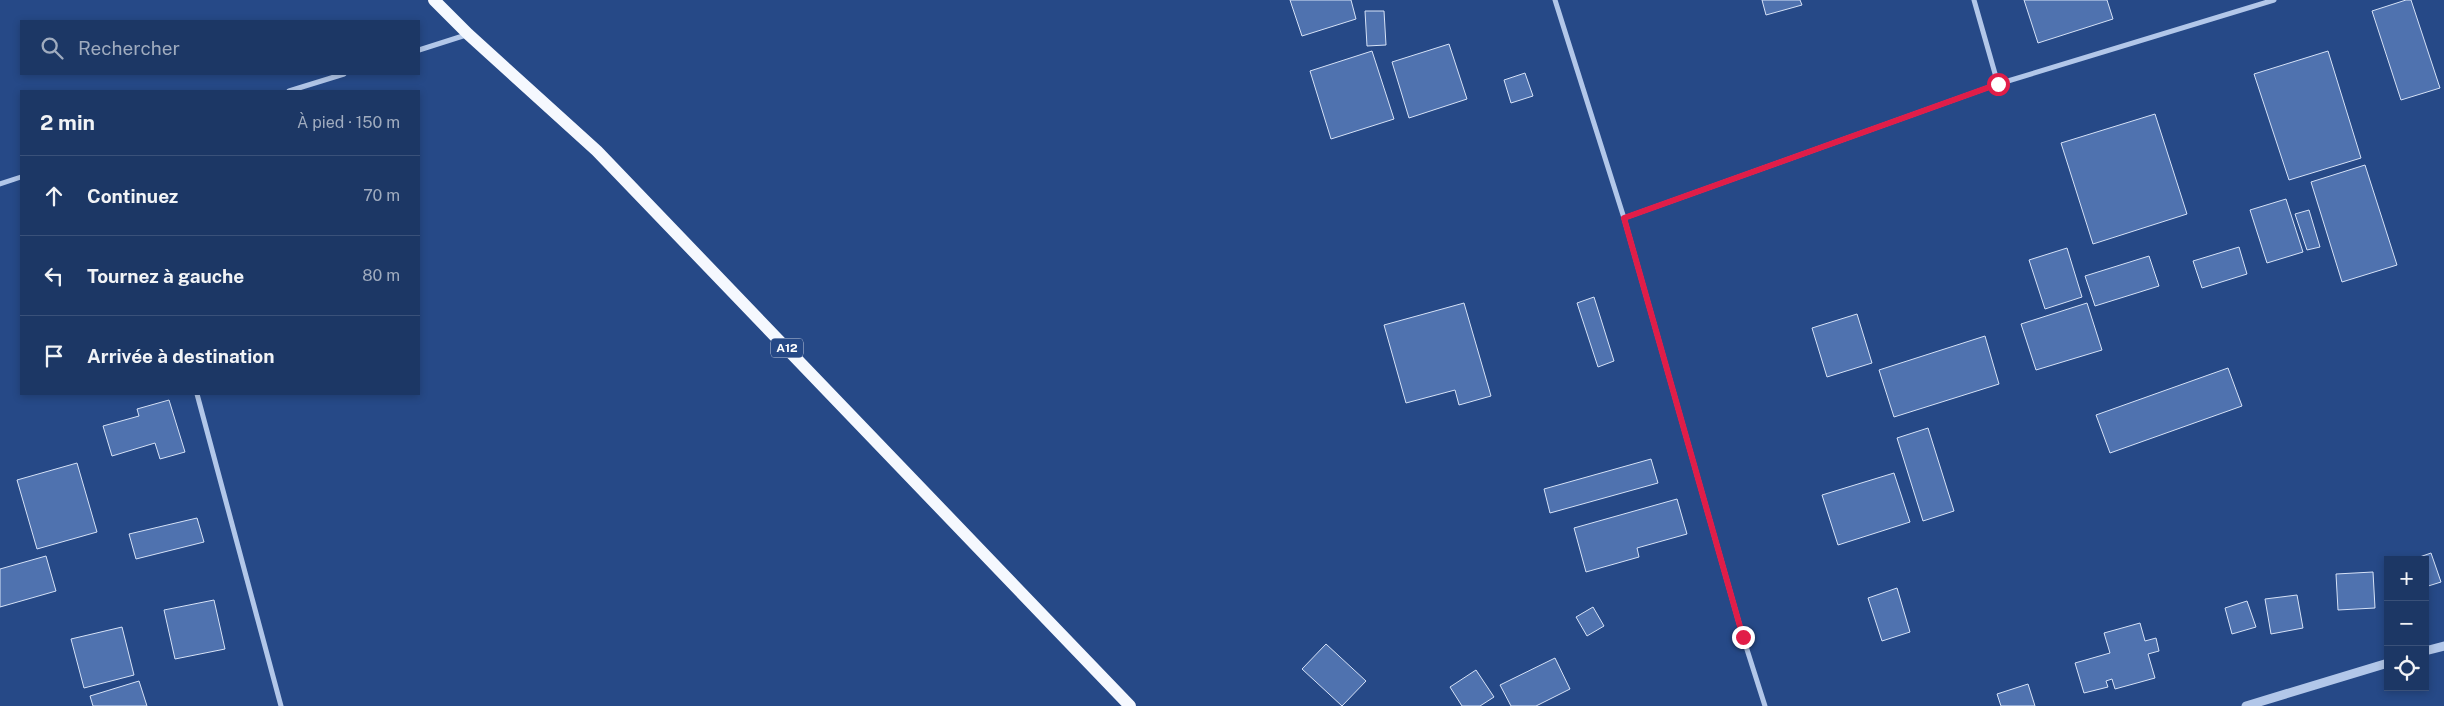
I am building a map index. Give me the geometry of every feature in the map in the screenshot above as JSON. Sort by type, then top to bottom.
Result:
[{"type":"main road","name":"A12","points":[[434,0],[468,34],[597,151],[1130,706]]},
{"type":"street","points":[[1555,0],[1624,218],[1743,637],[1765,706]]},
{"type":"street","points":[[1974,0],[1998,84]]},
{"type":"street","points":[[1624,218],[1998,84],[2274,0]]},
{"type":"street","points":[[420,50],[468,34]]},
{"type":"street","points":[[292,90],[341,75]]},
{"type":"street","points":[[0,184],[20,177]]},
{"type":"street","points":[[197,395],[281,706]]},
{"type":"street","points":[[2429,650],[2444,646]]},
{"type":"street","points":[[2246,706],[2384,664]]},
{"type":"building","points":[[1290,0],[1351,0],[1356,19],[1302,36]]},
{"type":"building","points":[[1762,0],[1800,0],[1802,5],[1766,15]]},
{"type":"building","points":[[2024,0],[2107,0],[2113,19],[2038,43]]},
{"type":"building","points":[[2411,0],[2440,88],[2401,100],[2372,11]]},
{"type":"building","points":[[1365,11],[1384,11],[1386,45],[1367,46]]},
{"type":"building","points":[[1449,44],[1467,99],[1409,118],[1392,62]]},
{"type":"building","points":[[1372,51],[1394,119],[1331,139],[1310,71]]},
{"type":"building","points":[[2328,51],[2361,158],[2289,180],[2254,74]]},
{"type":"building","points":[[1525,73],[1533,96],[1511,103],[1504,80]]},
{"type":"building","points":[[2155,114],[2187,214],[2093,244],[2061,143]]},
{"type":"building","points":[[2365,165],[2397,265],[2342,282],[2311,182]]},
{"type":"building","points":[[2286,199],[2303,252],[2267,263],[2250,210]]},
{"type":"building","points":[[2309,210],[2320,247],[2307,250],[2295,214]]},
{"type":"building","points":[[2239,247],[2247,274],[2202,288],[2193,261]]},
{"type":"building","points":[[2067,248],[2082,297],[2045,309],[2029,260]]},
{"type":"building","points":[[2149,256],[2159,286],[2095,306],[2085,276]]},
{"type":"building","points":[[1594,297],[1614,361],[1598,367],[1577,303]]},
{"type":"building","points":[[1464,303],[1491,396],[1459,405],[1455,390],[1406,403],[1384,325]]},
{"type":"building","points":[[2087,303],[2102,350],[2036,370],[2021,324]]},
{"type":"building","points":[[1857,314],[1872,363],[1827,377],[1812,328]]},
{"type":"building","points":[[1985,336],[1999,384],[1894,417],[1879,370]]},
{"type":"building","points":[[2228,368],[2242,406],[2110,453],[2096,415]]},
{"type":"building","points":[[169,400],[185,452],[160,459],[155,443],[112,456],[103,426],[139,416],[137,409]]},
{"type":"building","points":[[1928,428],[1954,511],[1923,521],[1897,438]]},
{"type":"building","points":[[1651,459],[1658,483],[1550,513],[1544,489]]},
{"type":"building","points":[[77,463],[97,532],[37,549],[17,480]]},
{"type":"building","points":[[1894,473],[1910,522],[1838,545],[1822,495]]},
{"type":"building","points":[[1677,499],[1687,534],[1637,548],[1639,557],[1586,572],[1574,528]]},
{"type":"building","points":[[197,518],[204,542],[136,559],[129,534]]},
{"type":"building","points":[[2431,553],[2441,582],[2429,586],[2429,556],[2422,556]]},
{"type":"building","points":[[46,556],[56,591],[0,607],[0,569]]},
{"type":"building","points":[[2373,572],[2375,608],[2338,610],[2336,574]]},
{"type":"building","points":[[1897,588],[1910,632],[1882,641],[1868,598]]},
{"type":"building","points":[[2297,595],[2303,628],[2271,634],[2265,599]]},
{"type":"building","points":[[214,600],[225,649],[175,659],[164,610]]},
{"type":"building","points":[[2247,601],[2256,627],[2232,634],[2225,608]]},
{"type":"building","points":[[1593,607],[1604,626],[1587,636],[1576,617]]},
{"type":"building","points":[[2140,623],[2145,641],[2156,638],[2159,651],[2148,654],[2155,678],[2115,689],[2112,679],[2106,681],[2108,687],[2084,693],[2075,663],[2110,653],[2104,633]]},
{"type":"building","points":[[122,627],[134,675],[84,688],[71,639]]},
{"type":"building","points":[[1326,644],[1366,681],[1342,706],[1302,669]]},
{"type":"building","points":[[1555,658],[1570,689],[1536,706],[1511,706],[1500,685]]},
{"type":"building","points":[[1476,670],[1494,697],[1480,706],[1462,706],[1450,687]]},
{"type":"building","points":[[139,681],[147,706],[93,706],[90,696]]},
{"type":"building","points":[[2028,684],[2035,706],[2001,706],[1997,694]]},
{"type":"route","points":[[1743,637],[1624,218],[1998,84]]}]
